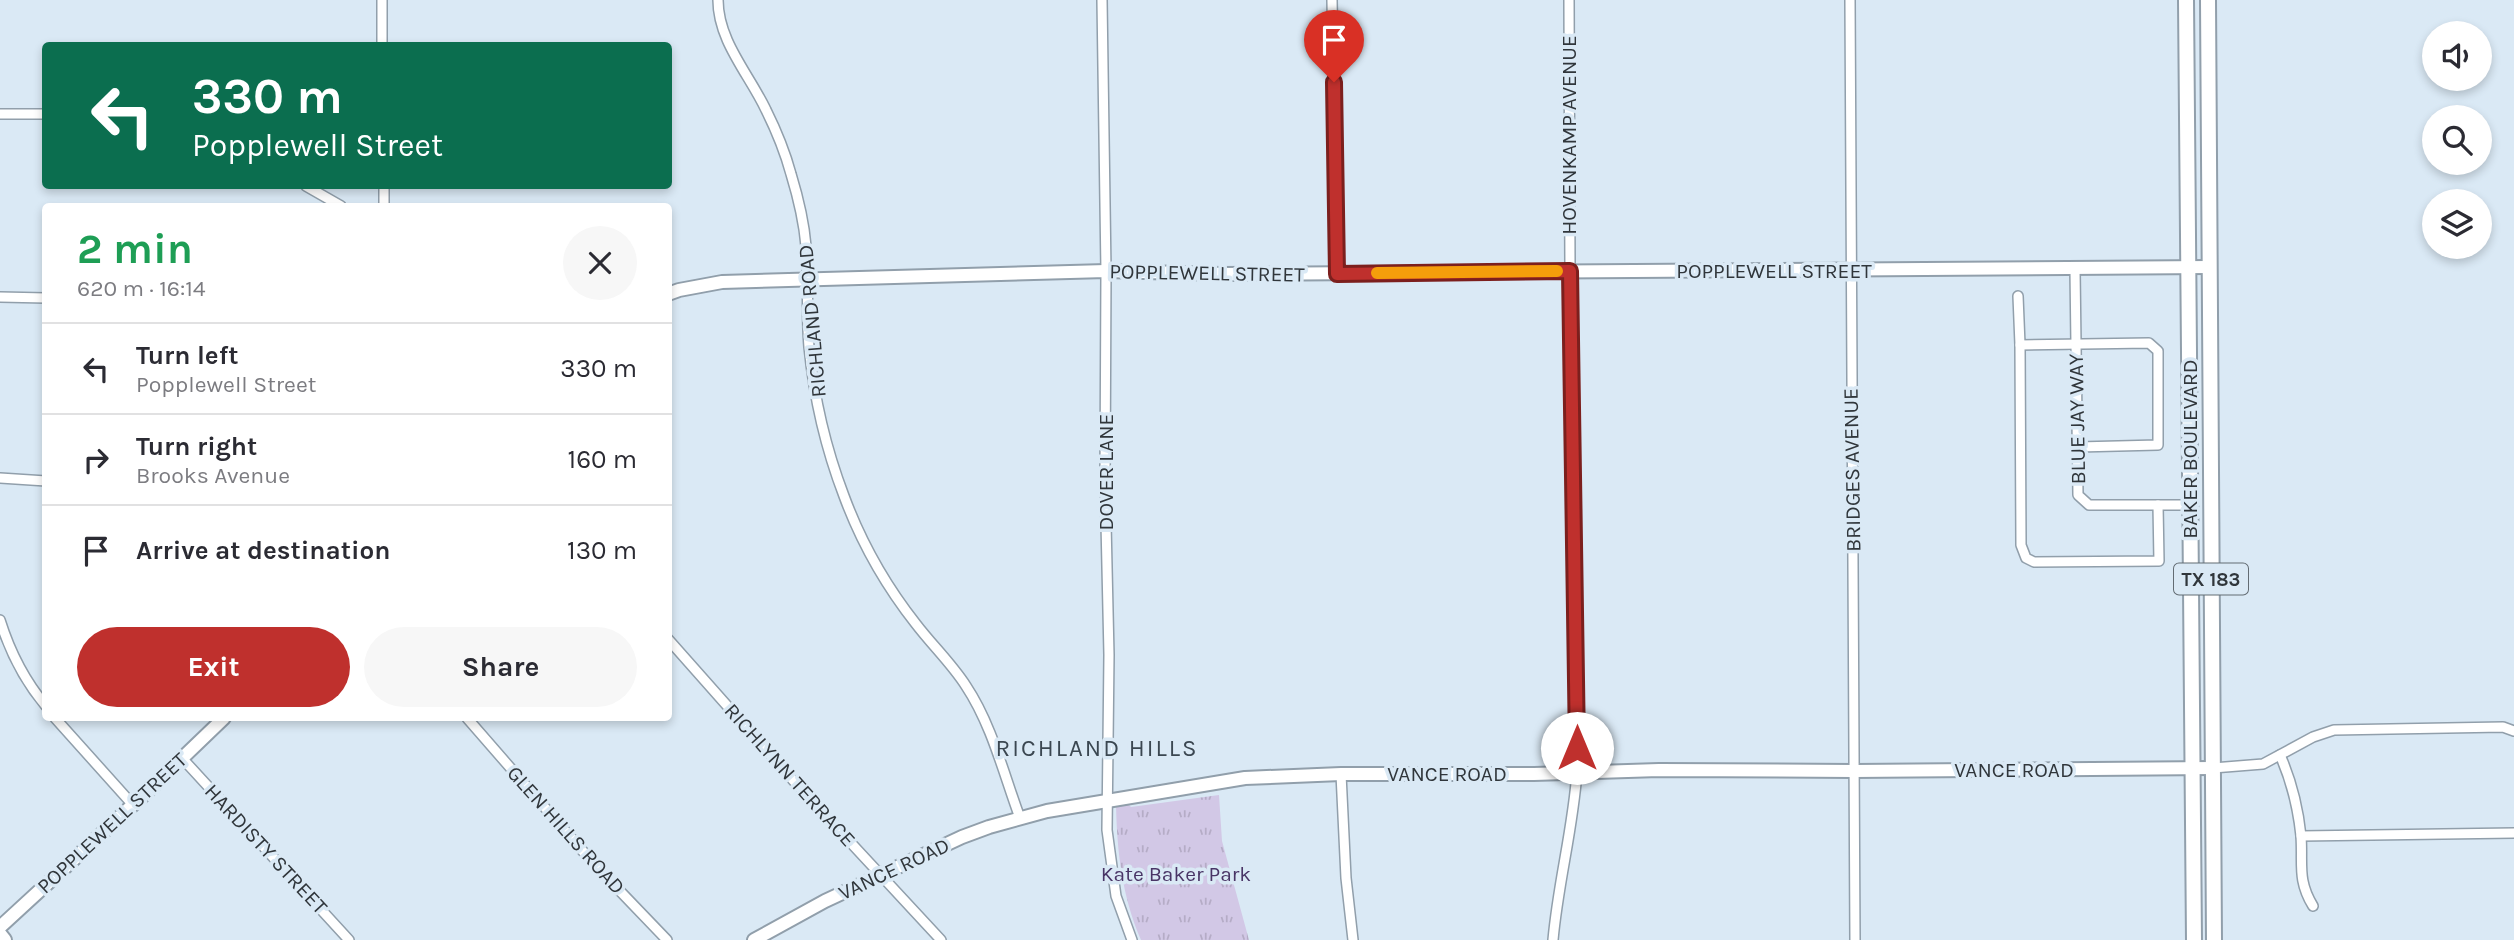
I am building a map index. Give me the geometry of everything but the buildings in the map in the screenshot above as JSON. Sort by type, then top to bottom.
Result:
[{"type":"main road","name":"BAKER BOULEVARD","points":[[2186,0],[2194,940]]},
{"type":"main road","name":"BAKER BOULEVARD","points":[[2208,0],[2214,940]]},
{"type":"main road","points":[[0,935],[4,940]]},
{"type":"street","points":[[382,0],[382,42]]},
{"type":"street","name":"RICHLAND ROAD","points":[[718,0],[724,34],[766,109],[785,154],[803,222],[810,349],[816,397],[833,466],[844,497],[869,554],[914,621],[966,685],[992,740],[1020,818]]},
{"type":"street","name":"DOVER LANE","points":[[1102,0],[1106,271],[1105,479],[1109,655],[1107,830],[1116,896],[1132,940]]},
{"type":"street","points":[[1332,0],[1337,274]]},
{"type":"street","name":"HOVENKAMP AVENUE","points":[[1553,940],[1558,894],[1574,811],[1577,772],[1569,0]]},
{"type":"street","name":"BRIDGES AVENUE","points":[[1850,0],[1855,940]]},
{"type":"street","points":[[0,114],[42,114]]},
{"type":"street","points":[[311,189],[336,203]]},
{"type":"street","name":"POPPLEWELL STREET","points":[[672,293],[722,282],[1106,271],[1337,274],[2210,267]]},
{"type":"street","name":"BLUE JAY WAY","points":[[2076,270],[2078,495],[2089,505],[2191,505]]},
{"type":"street","points":[[2018,296],[2021,545],[2026,558],[2034,562],[2160,561],[2158,505]]},
{"type":"street","points":[[0,297],[42,298]]},
{"type":"street","points":[[2020,345],[2149,343],[2158,351],[2158,445],[2078,447]]},
{"type":"street","points":[[0,478],[42,481]]},
{"type":"street","points":[[0,620],[22,673],[42,700]]},
{"type":"street","name":"RICHLYNN TERRACE","points":[[672,643],[941,940]]},
{"type":"street","points":[[58,721],[133,805]]},
{"type":"street","name":"POPPLEWELL STREET","points":[[0,927],[221,721]]},
{"type":"street","name":"GLEN HILLS ROAD","points":[[470,721],[594,864],[667,940]]},
{"type":"street","points":[[2213,768],[2253,766],[2313,737],[2334,730],[2502,727],[2514,731]]},
{"type":"street","points":[[2280,755],[2292,782],[2301,836],[2302,890],[2313,906]]},
{"type":"street","name":"HARDISTY STREET","points":[[182,758],[349,940]]},
{"type":"street","name":"VANCE ROAD","points":[[754,940],[825,901],[962,837],[1020,818],[1107,800],[1245,778],[1341,774],[2213,768]]},
{"type":"street","points":[[1341,774],[1346,878],[1353,940]]},
{"type":"street","points":[[2301,836],[2514,833]]},
{"type":"green space","name":"Kate Baker Park","points":[[1219,795],[1222,841],[1249,940],[1141,940],[1129,907],[1122,874],[1116,805],[1126,802],[1131,807]]},
{"type":"slow traffic","points":[[1377,273],[1557,271]]},
{"type":"district","name":"RICHLAND HILLS","points":[[1097,748]]},
{"type":"route","points":[[1334,82],[1337,274],[1570,271],[1577,748]]}]
